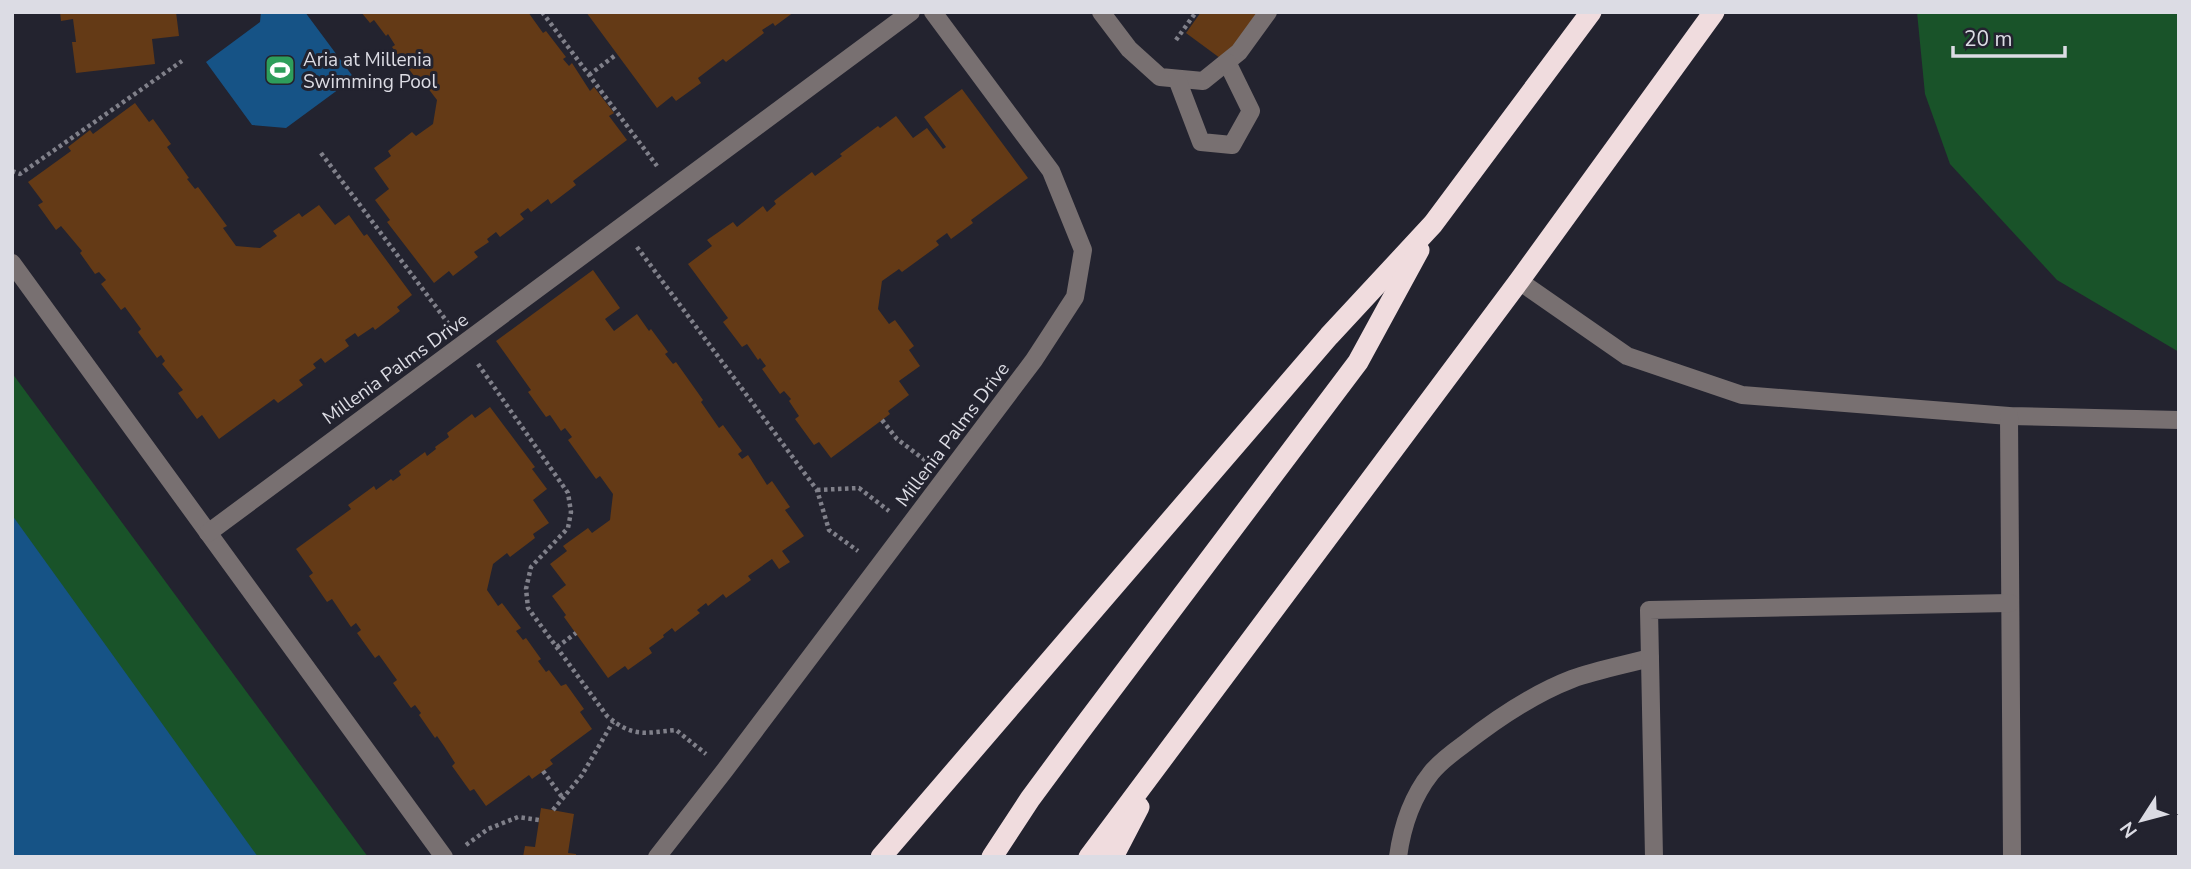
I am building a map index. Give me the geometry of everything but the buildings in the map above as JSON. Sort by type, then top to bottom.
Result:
[{"type":"highway","points":[[881,857],[1329,336],[1433,224],[1591,12]]},
{"type":"highway","points":[[1089,857],[1519,281],[1714,12]]},
{"type":"highway","points":[[992,857],[1030,799],[1358,362],[1433,224]]},
{"type":"highway","points":[[1113,857],[1187,724]]},
{"type":"street","name":"Millenia Palms Drive","points":[[208,533],[911,12]]},
{"type":"street","name":"Millenia Palms Drive","points":[[657,857],[1034,360],[1075,298],[1083,250],[1051,171],[933,12]]},
{"type":"street","points":[[1101,12],[1129,49],[1160,77],[1203,81],[1239,52],[1268,12]]},
{"type":"street","points":[[1177,79],[1201,142],[1232,145],[1251,111],[1227,62]]},
{"type":"street","points":[[12,263],[208,533],[453,853]]},
{"type":"street","points":[[1519,281],[1627,356],[1742,395],[2009,416],[2179,420]]},
{"type":"street","points":[[2009,416],[2012,857]]},
{"type":"street","points":[[1654,857],[1649,610],[2010,603]]},
{"type":"street","points":[[1398,857],[1401,834],[1415,799],[1432,772],[1454,752],[1492,722],[1573,679],[1650,658]]},
{"type":"path","points":[[542,12],[673,188]]},
{"type":"path","points":[[1176,40],[1196,12]]},
{"type":"path","points":[[589,75],[617,54]]},
{"type":"path","points":[[12,172],[20,174],[181,61]]},
{"type":"path","points":[[321,153],[464,344],[568,494],[571,512],[568,528],[531,567],[526,589],[528,608],[607,716],[619,727],[638,733],[676,730],[726,769]]},
{"type":"path","points":[[622,227],[817,490],[830,530],[878,566]]},
{"type":"path","points":[[882,420],[897,439],[946,476]]},
{"type":"path","points":[[817,490],[859,488],[909,525]]},
{"type":"path","points":[[557,647],[576,633]]},
{"type":"path","points":[[553,810],[582,775],[613,721]]},
{"type":"path","points":[[543,771],[562,797]]},
{"type":"path","points":[[453,853],[488,829],[518,817],[539,820]]},
{"type":"green space","points":[[1917,12],[2179,12],[2179,352],[2057,280],[1950,164],[1925,94]]},
{"type":"green space","points":[[12,373],[368,857],[12,857]]},
{"type":"water","name":"Aria at Millenia Swimming Pool","points":[[261,12],[305,12],[354,78],[286,128],[252,125],[206,62],[260,22]]},
{"type":"water","points":[[12,515],[258,857],[12,857]]},
{"type":"place","name":"Aria at Millenia Swimming Pool","points":[[280,70]]}]
